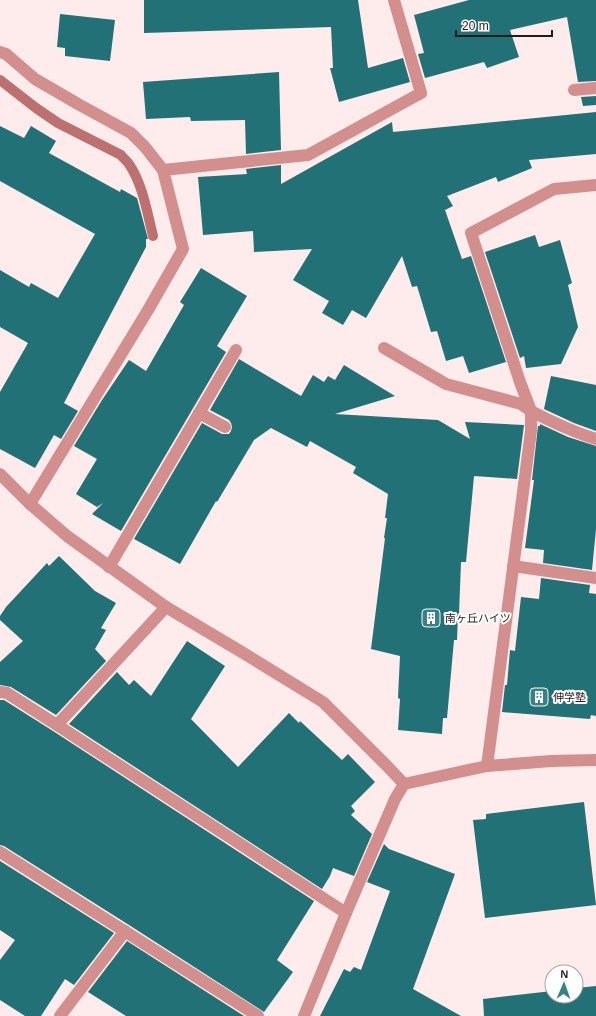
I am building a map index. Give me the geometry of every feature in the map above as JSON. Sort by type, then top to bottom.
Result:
[{"type":"street","points":[[163,170],[308,155],[420,93],[394,0]]},
{"type":"street","points":[[0,52],[6,54],[35,79],[132,133],[163,170],[183,249],[148,310],[30,504]]},
{"type":"street","points":[[574,90],[596,88]]},
{"type":"street","points":[[487,766],[531,431],[531,411],[471,233],[554,189],[596,185]]},
{"type":"street","points":[[384,348],[446,384],[521,404],[551,422],[582,435],[596,439]]},
{"type":"street","points":[[109,567],[236,350]]},
{"type":"street","points":[[199,413],[225,428]]},
{"type":"street","points":[[0,474],[30,504],[67,536],[109,567],[166,607],[323,702],[404,784]]},
{"type":"street","points":[[513,566],[596,578]]},
{"type":"street","points":[[56,725],[166,607]]},
{"type":"street","points":[[0,692],[7,693],[346,913]]},
{"type":"street","points":[[304,1016],[395,799],[404,784],[487,766],[551,761],[596,760]]},
{"type":"street","points":[[0,852],[258,1016]]},
{"type":"street","points":[[60,1016],[125,931]]},
{"type":"building","points":[[144,0],[358,0],[368,68],[403,58],[410,82],[339,102],[330,68],[333,68],[331,27],[144,33]]},
{"type":"building","points":[[469,0],[596,0],[596,81],[578,82],[567,17],[510,30],[519,57],[487,68],[484,62],[425,78],[418,54],[424,53],[414,15]]},
{"type":"building","points":[[60,14],[115,20],[110,61],[65,56],[65,48],[57,47]]},
{"type":"building","points":[[279,72],[281,150],[246,154],[245,120],[191,121],[190,117],[146,119],[143,82]]},
{"type":"building","points":[[596,96],[596,105],[583,106],[581,97]]},
{"type":"building","points":[[596,112],[596,154],[529,160],[532,168],[498,182],[496,177],[447,196],[453,206],[445,210],[462,259],[471,256],[506,362],[469,373],[463,356],[446,361],[437,331],[431,332],[417,286],[412,287],[402,256],[366,318],[352,310],[343,325],[322,313],[329,301],[293,280],[312,249],[254,252],[253,231],[203,235],[198,177],[247,174],[246,169],[281,165],[281,184],[392,122],[393,132]]},
{"type":"building","points":[[0,126],[24,138],[31,126],[56,141],[49,153],[120,192],[121,189],[137,198],[148,239],[146,239],[146,247],[64,403],[78,411],[61,439],[54,435],[35,468],[0,449],[0,392],[28,343],[0,327],[0,270],[29,287],[31,283],[58,298],[95,234],[0,181]]},
{"type":"building","points":[[535,235],[539,247],[560,240],[572,283],[568,285],[578,327],[561,364],[526,368],[524,356],[520,358],[485,252]]},
{"type":"building","points":[[201,268],[247,296],[217,346],[226,352],[121,531],[92,514],[103,503],[97,507],[76,494],[97,459],[74,446],[129,360],[146,371],[184,305],[180,302]]},
{"type":"building","points":[[239,359],[301,396],[313,375],[324,382],[328,376],[335,380],[344,365],[395,396],[335,414],[438,420],[470,439],[465,422],[524,425],[517,479],[474,476],[466,562],[461,562],[457,640],[454,640],[447,718],[443,718],[442,734],[398,730],[400,656],[371,649],[385,538],[387,518],[385,518],[388,494],[353,473],[356,467],[310,441],[307,447],[271,428],[254,440],[217,502],[216,501],[180,564],[134,539],[202,423],[222,434],[229,434],[231,431],[232,427],[229,420],[210,410]]},
{"type":"building","points":[[551,376],[596,385],[596,431],[574,423],[544,409]]},
{"type":"building","points":[[540,424],[568,437],[596,446],[596,529],[592,570],[543,563],[544,550],[525,548],[534,480],[532,480],[538,426],[540,426]]},
{"type":"building","points":[[59,556],[95,591],[116,603],[101,628],[106,630],[95,649],[106,661],[56,715],[11,687],[0,685],[0,662],[23,641],[0,620],[0,616],[6,607],[47,563],[49,566]]},
{"type":"building","points":[[541,578],[590,585],[589,593],[596,594],[596,716],[591,715],[590,719],[502,712],[505,685],[507,685],[510,650],[515,651],[521,597],[539,599]]},
{"type":"building","points":[[187,641],[225,666],[191,719],[238,767],[289,713],[299,723],[300,721],[342,760],[348,754],[375,782],[351,806],[355,811],[351,815],[372,834],[354,876],[333,868],[322,889],[69,724],[117,672],[129,685],[134,680],[151,696]]},
{"type":"building","points":[[0,700],[4,700],[53,731],[314,901],[277,960],[293,972],[264,1012],[129,925],[4,846],[0,845]]},
{"type":"building","points":[[584,802],[596,905],[485,918],[473,820],[486,819],[486,814]]},
{"type":"building","points":[[384,844],[389,849],[455,874],[413,989],[461,1016],[320,1016],[344,969],[350,972],[354,967],[361,970],[390,891],[367,882]]},
{"type":"building","points":[[0,861],[114,933],[74,985],[65,979],[41,1016],[25,1016],[0,1000],[0,960],[15,940],[0,930]]},
{"type":"building","points":[[127,941],[244,1016],[126,1016],[88,992]]},
{"type":"building","points":[[596,986],[596,1016],[484,1016],[483,999],[544,992],[544,1004],[584,1004],[584,987]]},
{"type":"waterway","points":[[0,80],[58,123],[121,155],[129,164],[138,181],[153,236]]},
{"type":"place","name":"南ヶ丘ハイツ","points":[[431,618]]},
{"type":"place","name":"伸学塾","points":[[539,697]]}]
